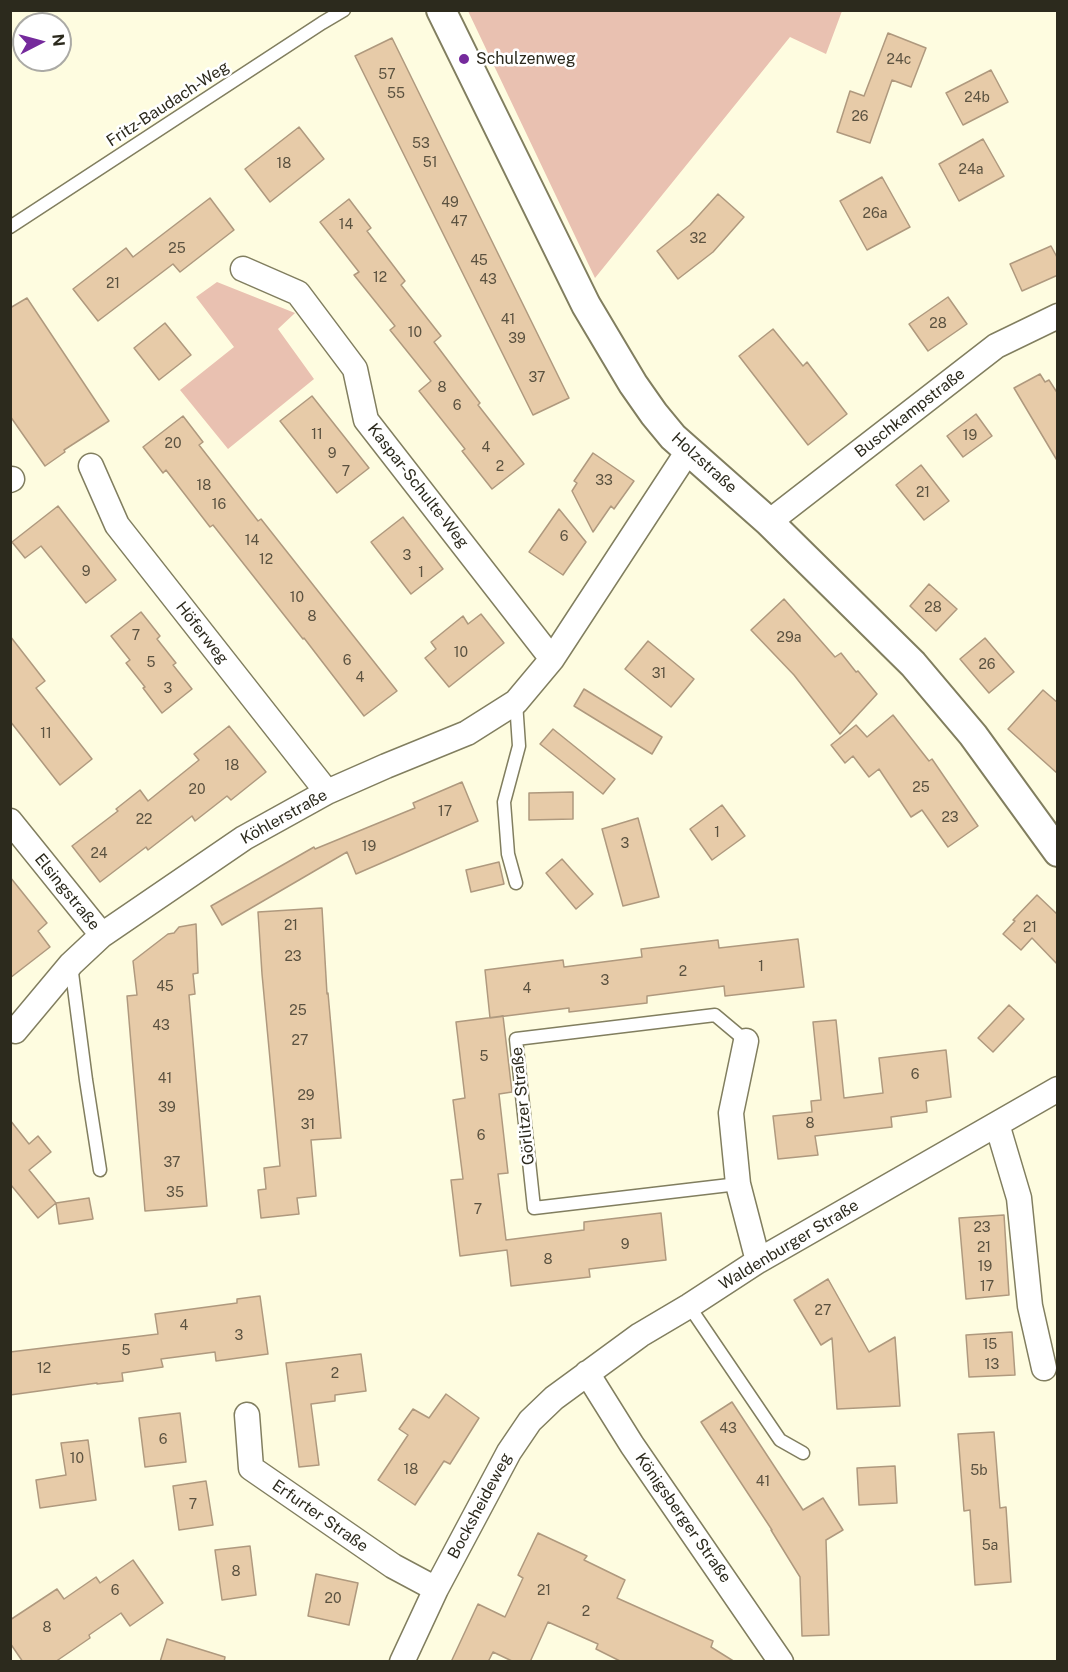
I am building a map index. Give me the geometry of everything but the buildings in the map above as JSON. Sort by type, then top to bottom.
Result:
[{"type":"street","name":"Holzstraße","points":[[441,10],[586,305],[609,346],[649,406],[673,437],[769,522],[913,664],[973,735],[1058,852]]},
{"type":"street","name":"Kaspar-Schulte-Weg","points":[[243,269],[298,293],[355,369],[366,420],[552,659]]},
{"type":"street","name":"Buschkampstraße","points":[[769,522],[996,346],[1058,316]]},
{"type":"street","name":"Köhlerstraße","points":[[15,1031],[71,964],[102,935],[244,838],[327,792],[467,733],[516,702],[552,659],[688,451]]},
{"type":"street","name":"Höferweg","points":[[92,466],[117,525],[327,792]]},
{"type":"street","name":"Elsingstraße","points":[[10,821],[102,935]]},
{"type":"street","name":"Görlitzer Straße","points":[[746,1041],[731,1113],[738,1184],[758,1261]]},
{"type":"street","name":"Waldenburger Straße","points":[[586,1373],[640,1335],[758,1261],[1058,1089]]},
{"type":"street","points":[[997,1124],[1019,1198],[1030,1306],[1044,1368]]},
{"type":"street","name":"Bocksheideweg","points":[[402,1662],[436,1589],[509,1452],[530,1421],[554,1398],[586,1373]]},
{"type":"street","name":"Königsberger Straße","points":[[586,1373],[632,1445],[782,1662]]},
{"type":"street","name":"Erfurter Straße","points":[[247,1415],[251,1468],[393,1566],[436,1589]]},
{"type":"lane","name":"Fritz-Baudach-Weg","points":[[10,228],[344,10]]},
{"type":"lane","points":[[516,702],[519,746],[504,802],[508,855],[516,883]]},
{"type":"lane","points":[[71,964],[100,1170]]},
{"type":"lane","name":"Görlitzer Straße","points":[[738,1184],[534,1208],[516,1039],[716,1015],[746,1041]]},
{"type":"lane","points":[[689,1306],[780,1440],[803,1453]]},
{"type":"shaded area","points":[[468,11],[842,11],[826,54],[790,37],[595,278]]},
{"type":"shaded area","points":[[217,282],[295,313],[278,329],[314,379],[228,449],[180,390],[234,347],[196,297]]},
{"type":"place","name":"Schulzenweg","points":[[464,59]]}]
